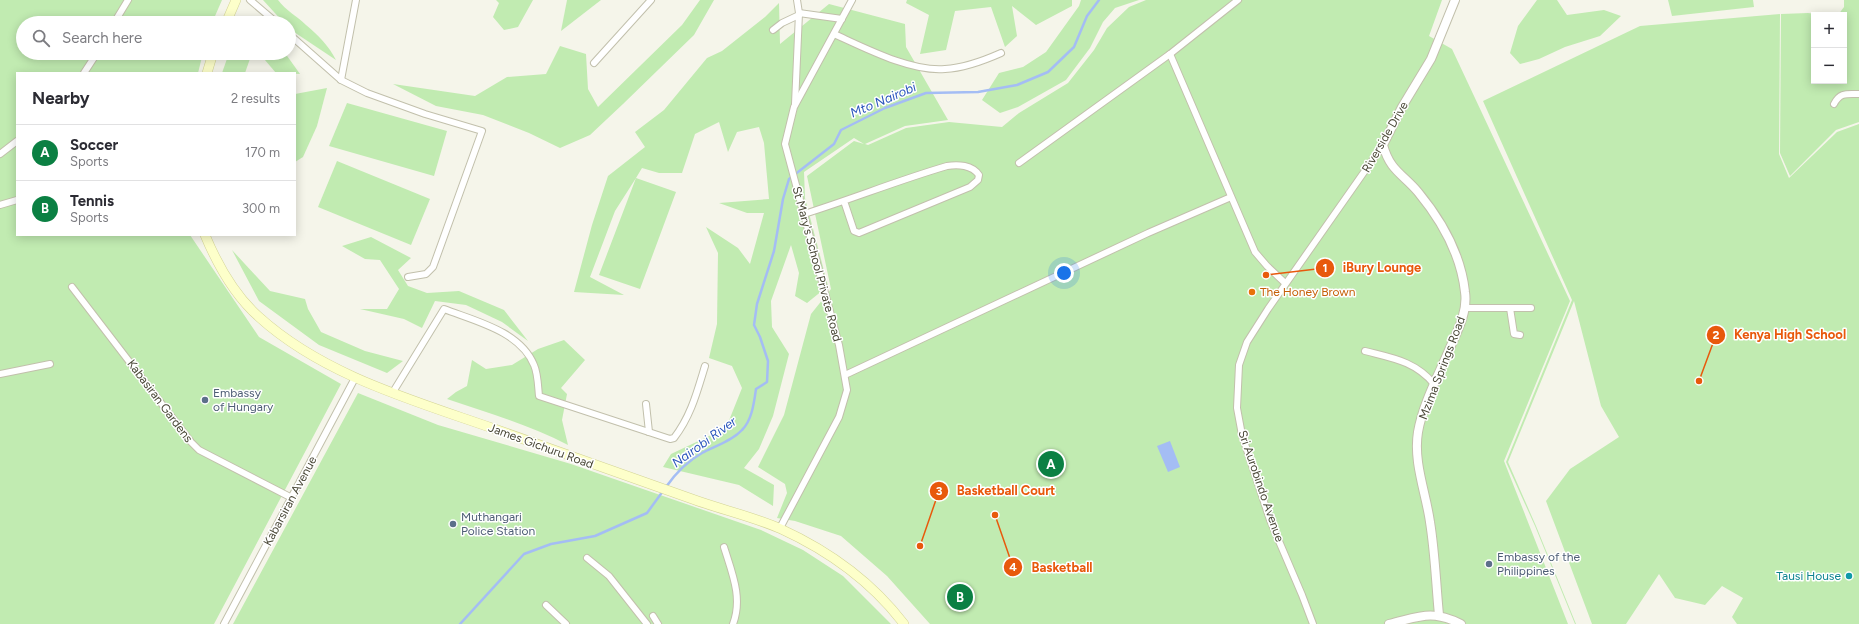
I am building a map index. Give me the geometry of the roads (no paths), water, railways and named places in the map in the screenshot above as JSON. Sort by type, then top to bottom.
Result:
[{"type":"main road","points":[[229,16],[236,0]]},
{"type":"main road","points":[[207,72],[211,60]]},
{"type":"main road","name":"James Gichuru Road","points":[[205,236],[214,256],[227,278],[247,306],[286,339],[355,378],[659,488],[780,528],[820,549],[845,566],[884,600],[904,624]]},
{"type":"street","points":[[118,16],[128,0]]},
{"type":"street","points":[[250,0],[269,16]]},
{"type":"street","points":[[342,80],[356,0]]},
{"type":"street","points":[[594,63],[651,0]]},
{"type":"street","points":[[794,107],[799,14],[797,0]]},
{"type":"street","name":"St Mary's School Private Road","points":[[780,528],[839,417],[847,390],[845,375],[785,144],[794,107],[852,0]]},
{"type":"street","points":[[1019,163],[1170,54],[1238,0]]},
{"type":"street","name":"Riverside Drive","points":[[1285,283],[1383,145],[1402,107],[1431,59],[1455,0]]},
{"type":"street","points":[[773,30],[782,23],[799,14],[842,19]]},
{"type":"street","points":[[834,34],[906,64],[943,70],[974,64],[1001,53]]},
{"type":"street","points":[[296,40],[342,80],[374,96],[425,114],[482,131],[433,267],[426,274],[408,278]]},
{"type":"street","points":[[1170,54],[1256,252],[1267,266],[1285,283]]},
{"type":"street","points":[[85,72],[92,60]]},
{"type":"street","points":[[1834,104],[1836,99],[1844,93],[1859,94]]},
{"type":"street","points":[[0,154],[16,142]]},
{"type":"street","name":"Mzima Springs Road","points":[[1383,145],[1386,156],[1394,169],[1418,192],[1436,216],[1450,240],[1457,258],[1465,293],[1464,308],[1458,331],[1434,384],[1422,416],[1418,433],[1418,459],[1430,522],[1439,615]]},
{"type":"street","points":[[804,214],[897,181],[947,166],[969,167],[976,170],[979,175],[978,180],[970,187],[859,234],[854,231],[844,201]]},
{"type":"street","points":[[845,375],[1166,225],[1231,197]]},
{"type":"street","points":[[0,205],[16,200]]},
{"type":"street","name":"Sri Aurobindo Avenue","points":[[1285,283],[1247,342],[1239,364],[1238,408],[1242,435],[1270,520],[1313,624]]},
{"type":"street","name":"Kabasiran Gardens","points":[[72,287],[190,442],[199,450],[292,498]]},
{"type":"street","points":[[1464,308],[1532,308]]},
{"type":"street","points":[[1510,308],[1514,334],[1520,335]]},
{"type":"street","points":[[393,392],[444,309],[498,330],[515,341],[534,365],[539,396],[670,439],[674,438],[694,404],[705,366]]},
{"type":"street","points":[[1365,351],[1407,362],[1421,371],[1434,384]]},
{"type":"street","points":[[0,374],[50,364]]},
{"type":"street","name":"Kabarsiran Avenue","points":[[224,624],[355,378]]},
{"type":"street","points":[[646,404],[649,432]]},
{"type":"street","points":[[724,547],[738,594],[736,616],[733,624]]},
{"type":"street","points":[[587,558],[609,576],[647,624]]},
{"type":"street","points":[[546,605],[566,624]]},
{"type":"street","points":[[1389,624],[1428,615],[1439,615],[1461,624]]},
{"type":"street","points":[[653,616],[658,624]]},
{"type":"water","points":[[1170,441],[1180,467],[1168,472],[1157,446]]},
{"type":"waterway","name":"Nairobi River","points":[[666,487],[673,477],[692,460],[702,453],[728,440],[742,430],[750,416],[756,389],[767,382],[768,361],[760,337],[754,325],[757,304],[774,251],[783,199],[789,179],[834,144],[841,130],[885,108],[926,93],[978,92],[1017,85],[1048,72],[1074,47],[1087,16],[1099,0]]},
{"type":"waterway","name":"Nairobi River","points":[[460,624],[524,554],[551,544],[595,536],[647,513],[663,491]]},
{"type":"place","name":"iBury Lounge","points":[[1266,275]]},
{"type":"place","name":"The Honey Brown","points":[[1252,292]]},
{"type":"place","name":"Kenya High School","points":[[1699,381]]},
{"type":"place","name":"Embassy of Hungary","points":[[205,400]]},
{"type":"place","name":"Soccer","points":[[1051,464]]},
{"type":"place","name":"Basketball","points":[[995,515]]},
{"type":"place","name":"Muthangari Police Station","points":[[453,524]]},
{"type":"place","name":"Basketball Court","points":[[920,546]]},
{"type":"place","name":"Embassy of the Philippines","points":[[1489,564]]},
{"type":"place","name":"Tausi House","points":[[1849,576]]},
{"type":"place","name":"Tennis","points":[[960,597]]},
{"type":"water label","name":"Mto Nairobi","points":[[883,100]]}]
